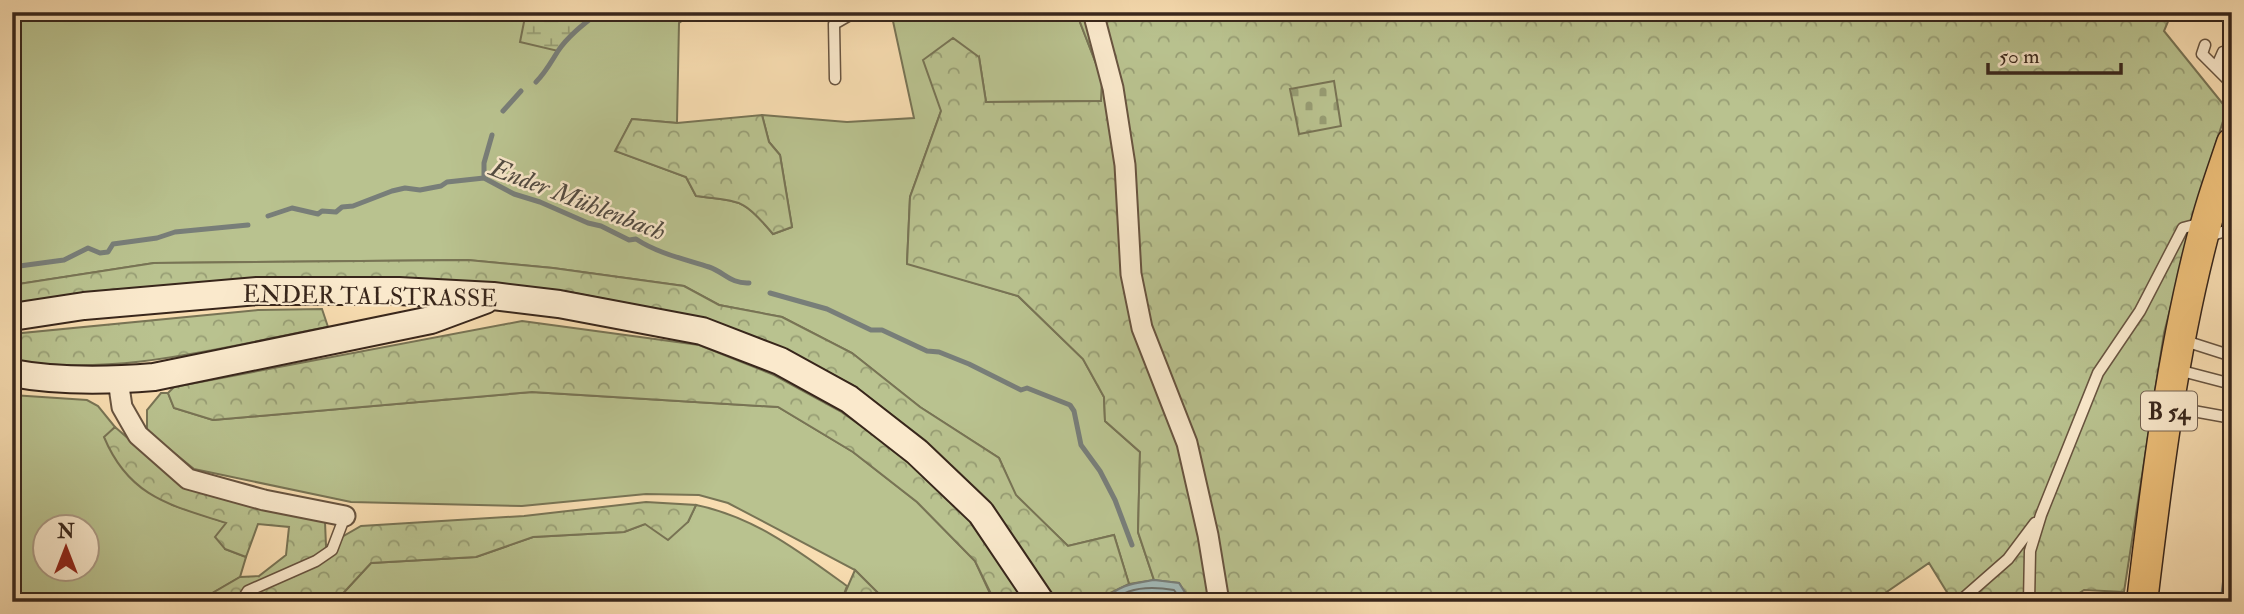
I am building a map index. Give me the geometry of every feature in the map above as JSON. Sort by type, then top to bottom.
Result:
[{"type":"main road","name":"B 54","points":[[2142,602],[2155,492],[2181,339],[2213,230],[2232,143]]},
{"type":"main road","name":"ENDER TALSTRASSE","points":[[12,317],[84,306],[257,291],[399,291],[559,303],[702,331],[780,361],[849,399],[917,452],[981,513],[1041,602]]},
{"type":"main road","points":[[12,373],[46,380],[154,377],[431,320],[466,309],[493,296]]},
{"type":"street","points":[[1093,12],[1113,88],[1124,152],[1131,274],[1136,301],[1142,328],[1187,443],[1208,535],[1219,602]]},
{"type":"street","points":[[118,380],[122,407],[138,435],[188,479],[345,516]]},
{"type":"lane","points":[[835,79],[835,23],[855,12]]},
{"type":"lane","points":[[2205,45],[2202,54],[2232,84]]},
{"type":"lane","points":[[2216,68],[2223,52]]},
{"type":"lane","points":[[2029,602],[2030,551],[2041,515],[2098,373],[2140,311],[2183,228],[2213,230]]},
{"type":"lane","points":[[2181,339],[2232,356]]},
{"type":"lane","points":[[2176,369],[2224,382],[2232,379]]},
{"type":"lane","points":[[2170,407],[2232,418]]},
{"type":"lane","points":[[1959,602],[2008,559],[2041,515]]},
{"type":"lane","points":[[241,602],[248,592],[316,561],[332,550],[345,516]]},
{"type":"green space","points":[[12,12],[694,12],[679,23],[677,123],[632,119],[616,151],[686,177],[696,196],[740,204],[755,214],[773,234],[792,227],[780,155],[769,142],[762,115],[847,122],[914,118],[891,12],[1076,12],[1102,79],[1102,101],[986,102],[979,57],[941,111],[910,197],[907,263],[1018,296],[1083,359],[1104,397],[1105,421],[1140,452],[1138,532],[1154,580],[1129,584],[1114,535],[1068,546],[1015,495],[999,458],[920,407],[852,353],[782,317],[719,305],[684,286],[553,268],[467,260],[154,263],[12,285]]},
{"type":"green space","points":[[526,12],[599,12],[558,51],[520,42]]},
{"type":"green space","points":[[1076,12],[2172,12],[2164,31],[2227,109],[2202,186],[2164,333],[2124,592],[2084,590],[2066,602],[1953,602],[1929,563],[1872,602],[1191,602],[1179,583],[1154,580],[1138,532],[1140,452],[1105,421],[1104,397],[1083,359],[1018,296],[907,264],[910,197],[941,111],[923,60],[953,38],[979,57],[986,102],[1101,101],[1102,79]]},
{"type":"green space","points":[[1334,81],[1341,126],[1299,134],[1290,89]]},
{"type":"green space","points":[[762,115],[769,142],[780,155],[792,227],[773,234],[755,214],[740,204],[696,196],[686,177],[615,151],[632,119],[677,123]]},
{"type":"green space","points":[[468,260],[553,268],[684,286],[719,305],[782,317],[852,353],[920,407],[999,458],[1016,495],[1068,546],[1114,535],[1129,584],[1110,593],[1104,602],[1053,602],[990,502],[926,441],[856,387],[785,349],[708,319],[564,291],[474,284],[12,305],[12,285],[154,263]]},
{"type":"green space","points":[[322,309],[328,327],[211,351],[91,365],[52,365],[12,360],[12,334],[258,310]]},
{"type":"green space","points":[[522,321],[699,345],[774,375],[840,411],[909,460],[974,520],[1028,602],[995,602],[975,561],[917,502],[853,452],[778,407],[532,392],[213,420],[174,408],[168,393],[174,387]]},
{"type":"green space","points":[[532,392],[778,407],[853,452],[917,502],[975,561],[994,602],[887,602],[855,570],[728,503],[699,495],[646,494],[522,506],[351,502],[194,469],[147,431],[147,410],[161,393],[168,393],[174,408],[213,420]]},
{"type":"green space","points":[[12,395],[87,400],[98,406],[115,427],[105,437],[172,505],[227,523],[225,549],[246,557],[240,577],[197,602],[12,602]]},
{"type":"green space","points":[[115,427],[183,486],[264,509],[325,522],[326,546],[361,526],[524,516],[646,502],[696,505],[688,522],[668,540],[645,524],[624,532],[533,537],[476,557],[371,563],[335,602],[197,602],[240,577],[259,576],[286,555],[289,527],[258,524],[246,557],[225,549],[215,537],[226,523],[153,496],[126,473],[104,437]]},
{"type":"green space","points":[[696,505],[738,518],[794,549],[847,586],[841,602],[335,602],[371,563],[476,557],[533,537],[624,532],[645,524],[688,522]]},
{"type":"green space","points":[[855,570],[887,602],[841,602]]},
{"type":"water","points":[[1154,580],[1179,583],[1191,602],[1104,602],[1120,588]]},
{"type":"waterway","points":[[536,82],[567,40],[599,12]]},
{"type":"waterway","points":[[503,111],[521,91]]},
{"type":"waterway","points":[[484,178],[484,163],[492,135]]},
{"type":"waterway","name":"Ender Mühlenbach","points":[[268,216],[292,208],[318,214],[322,211],[336,212],[342,207],[353,206],[405,188],[420,190],[441,186],[447,182],[484,178],[514,194],[601,226],[629,240],[636,239],[662,252],[714,269],[737,282],[749,283]]},
{"type":"waterway","name":"Ender Mühlenbach","points":[[12,267],[64,260],[88,248],[100,253],[108,252],[113,244],[157,238],[175,232],[248,225]]},
{"type":"waterway","name":"Ender Mühlenbach","points":[[770,293],[827,309],[871,330],[882,330],[927,351],[939,352],[969,364],[1021,390],[1027,388],[1070,405],[1074,411],[1081,445],[1100,471],[1115,500],[1132,545]]},
{"type":"waterway","points":[[2222,602],[2227,562]]}]
